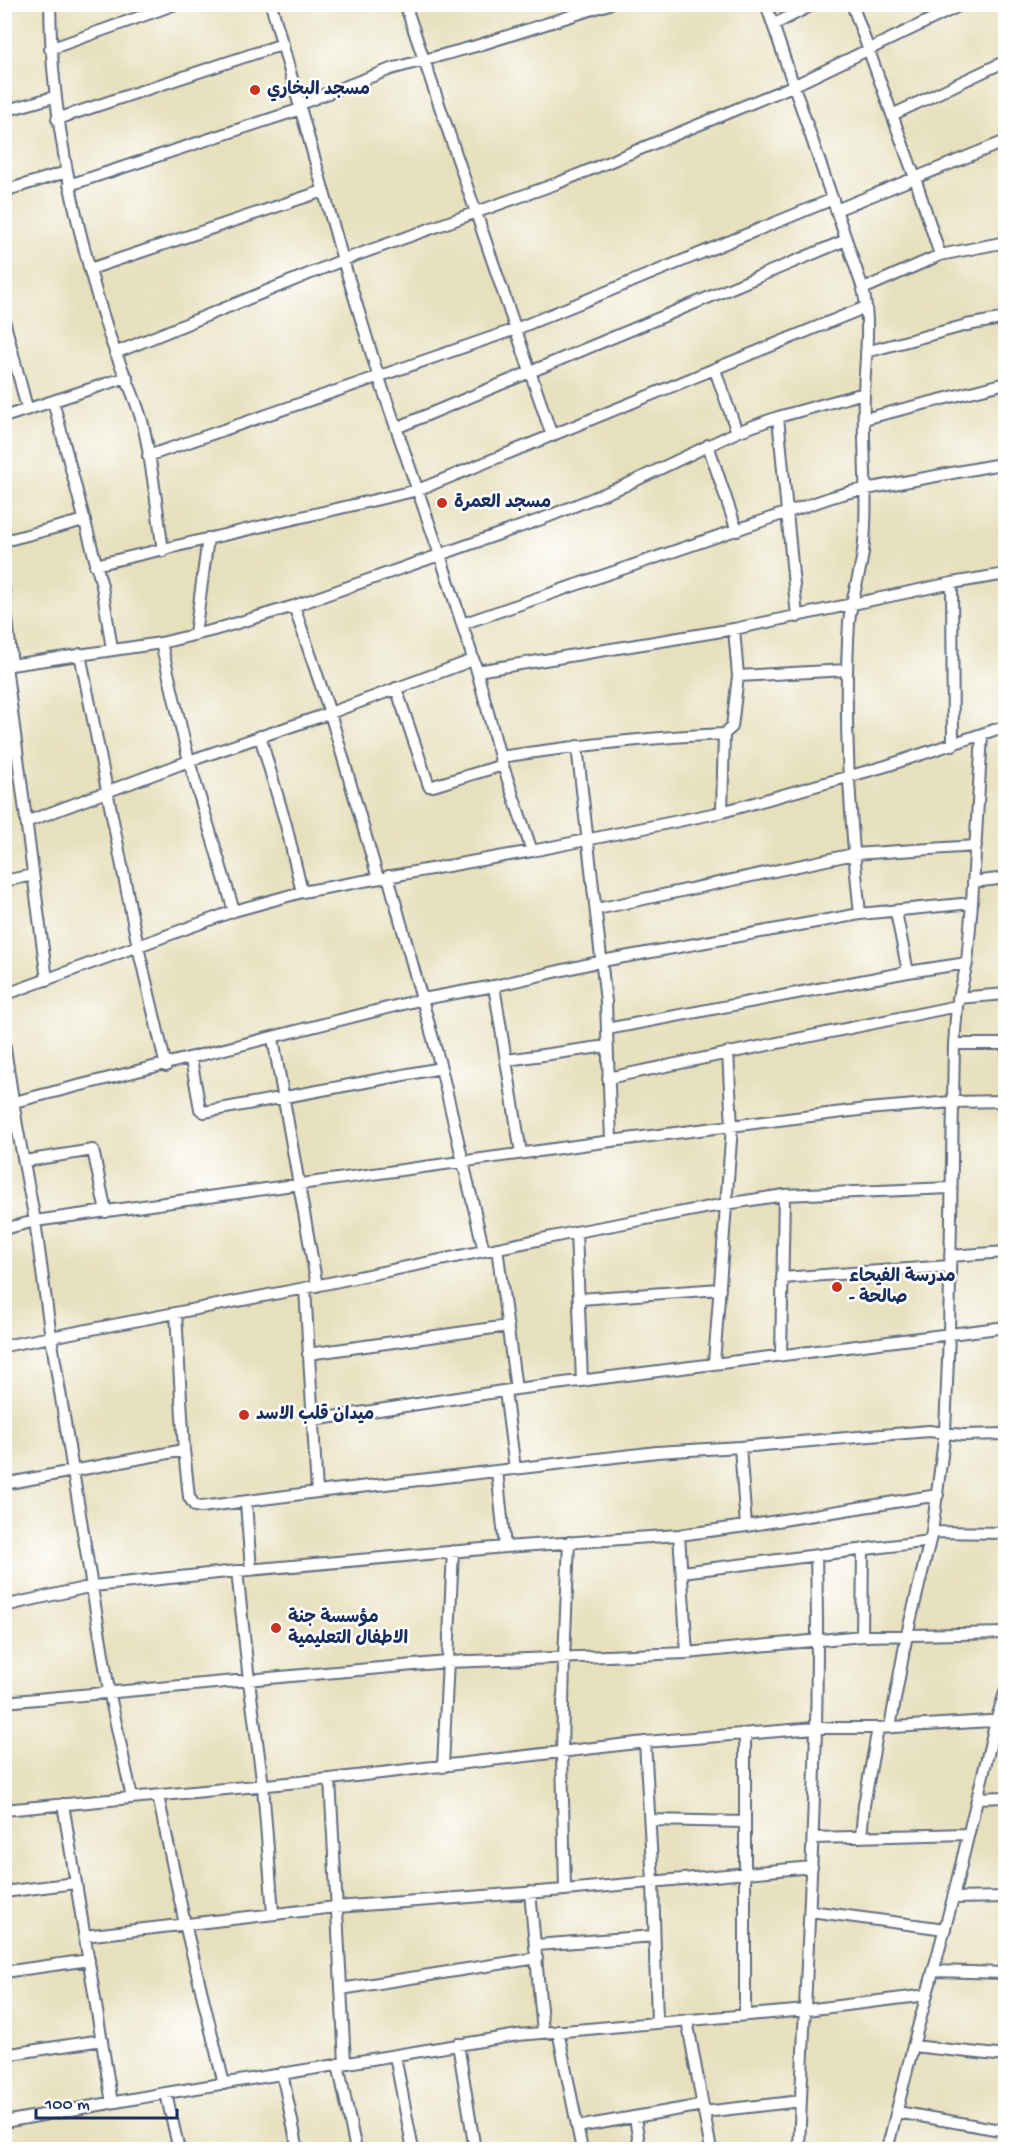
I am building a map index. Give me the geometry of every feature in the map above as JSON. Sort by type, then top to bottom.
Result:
[{"type":"street","points":[[50,4],[50,49],[54,97],[66,172],[90,269],[115,353],[135,395],[144,430],[163,550]]},
{"type":"street","points":[[50,49],[176,4]]},
{"type":"street","points":[[271,4],[323,191],[379,378],[440,555],[475,665],[502,761],[532,850]]},
{"type":"street","points":[[405,4],[552,436]]},
{"type":"street","points":[[69,185],[300,106],[391,69],[476,46],[609,4]]},
{"type":"street","points":[[765,4],[837,210],[863,289],[866,306],[863,552],[851,603],[847,670],[849,776],[861,914]]},
{"type":"street","points":[[773,25],[814,4]]},
{"type":"street","points":[[852,4],[915,178],[940,255]]},
{"type":"street","points":[[115,353],[343,260],[558,183],[795,85],[963,4]]},
{"type":"street","points":[[57,119],[283,45]]},
{"type":"street","points":[[892,115],[1005,61]]},
{"type":"street","points":[[4,111],[54,97]]},
{"type":"street","points":[[837,210],[1005,141]]},
{"type":"street","points":[[4,190],[66,172]]},
{"type":"street","points":[[90,269],[323,191]]},
{"type":"street","points":[[148,456],[516,329],[833,199]]},
{"type":"street","points":[[396,428],[531,374],[846,240]]},
{"type":"street","points":[[863,289],[940,255],[1005,242]]},
{"type":"street","points":[[95,565],[418,490],[715,370],[866,306]]},
{"type":"street","points":[[867,352],[967,325],[1005,318]]},
{"type":"street","points":[[4,320],[27,408]]},
{"type":"street","points":[[715,370],[737,432]]},
{"type":"street","points":[[4,417],[127,377]]},
{"type":"street","points":[[864,419],[1005,383]]},
{"type":"street","points":[[7,666],[161,643],[294,606],[542,519],[626,485],[737,432],[778,417],[864,393]]},
{"type":"street","points":[[53,401],[102,586],[112,650]]},
{"type":"street","points":[[778,417],[797,617]]},
{"type":"street","points":[[708,445],[737,531]]},
{"type":"street","points":[[462,624],[832,497],[1005,463]]},
{"type":"street","points":[[4,541],[85,520]]},
{"type":"street","points":[[195,634],[208,538]]},
{"type":"street","points":[[26,822],[189,761],[396,688],[475,665],[734,628],[1005,574]]},
{"type":"street","points":[[952,583],[952,745]]},
{"type":"street","points":[[4,591],[7,666],[47,980]]},
{"type":"street","points":[[294,606],[423,999],[484,1251]]},
{"type":"street","points":[[396,688],[429,786],[434,786],[502,761],[577,746],[724,734],[732,728],[738,676],[734,628]]},
{"type":"street","points":[[161,643],[189,761],[234,912]]},
{"type":"street","points":[[80,654],[138,947],[165,1066]]},
{"type":"street","points":[[738,676],[847,670]]},
{"type":"street","points":[[4,996],[234,912],[302,892],[589,840],[722,812],[788,795],[952,745],[1005,726]]},
{"type":"street","points":[[722,812],[724,734]]},
{"type":"street","points":[[890,1727],[908,1634],[931,1536],[945,1432],[954,1044],[957,1002],[967,963],[982,735]]},
{"type":"street","points":[[260,736],[286,825],[302,892]]},
{"type":"street","points":[[577,746],[602,961],[611,1141]]},
{"type":"street","points":[[597,909],[854,854],[976,846]]},
{"type":"street","points":[[4,881],[33,875]]},
{"type":"street","points":[[974,882],[1005,878]]},
{"type":"street","points":[[14,1102],[165,1066],[423,999],[494,986],[602,961],[861,914],[972,903]]},
{"type":"street","points":[[896,912],[908,972]]},
{"type":"street","points":[[607,1029],[967,963]]},
{"type":"street","points":[[494,986],[521,1153]]},
{"type":"street","points":[[608,1078],[957,1002],[1005,994]]},
{"type":"street","points":[[273,1038],[297,1185],[317,1286]]},
{"type":"street","points":[[4,1042],[35,1221],[51,1337],[109,1691],[132,1798]]},
{"type":"street","points":[[954,1044],[1005,1044]]},
{"type":"street","points":[[507,1060],[607,1046]]},
{"type":"street","points":[[714,1363],[732,1127],[728,1052]]},
{"type":"street","points":[[191,1059],[202,1111],[441,1068]]},
{"type":"street","points":[[4,1229],[35,1221],[611,1141],[867,1109],[952,1102],[1005,1101]]},
{"type":"street","points":[[4,1129],[17,1126]]},
{"type":"street","points":[[25,1161],[93,1150],[106,1212]]},
{"type":"street","points":[[4,1346],[726,1204],[784,1196],[950,1188]]},
{"type":"street","points":[[781,1355],[784,1196]]},
{"type":"street","points":[[576,1232],[582,1381]]},
{"type":"street","points":[[497,1248],[508,1326],[515,1469]]},
{"type":"street","points":[[782,1278],[950,1261],[1005,1252]]},
{"type":"street","points":[[305,1288],[317,1492]]},
{"type":"street","points":[[580,1299],[720,1289]]},
{"type":"street","points":[[176,1313],[189,1497],[195,1506],[201,1508],[638,1454],[929,1431],[963,1435],[1005,1434]]},
{"type":"street","points":[[308,1354],[508,1326]]},
{"type":"street","points":[[313,1420],[511,1390],[714,1363],[1005,1328]]},
{"type":"street","points":[[740,1447],[746,1526]]},
{"type":"street","points":[[4,1484],[184,1450]]},
{"type":"street","points":[[497,1471],[505,1547]]},
{"type":"street","points":[[4,1606],[93,1587],[237,1571],[453,1551],[679,1535],[938,1495]]},
{"type":"street","points":[[246,1503],[251,1570]]},
{"type":"street","points":[[682,1572],[863,1549],[931,1536],[1005,1533]]},
{"type":"street","points":[[679,1535],[687,1653]]},
{"type":"street","points":[[565,1890],[562,1754],[569,1542]]},
{"type":"street","points":[[862,1636],[863,1549]]},
{"type":"street","points":[[443,1767],[453,1551]]},
{"type":"street","points":[[799,2150],[812,1868],[819,1640],[816,1555]]},
{"type":"street","points":[[237,1571],[262,1786],[273,1913]]},
{"type":"street","points":[[4,1702],[447,1662],[687,1653],[862,1636],[1005,1633]]},
{"type":"street","points":[[887,2150],[977,1798],[1001,1720],[1005,1689]]},
{"type":"street","points":[[4,1810],[330,1779],[562,1754],[645,1742],[815,1728],[878,1728],[1001,1720]]},
{"type":"street","points":[[861,1837],[864,1805],[878,1728]]},
{"type":"street","points":[[745,1735],[745,2015]]},
{"type":"street","points":[[645,1742],[653,1882],[657,2022]]},
{"type":"street","points":[[330,1779],[341,1989],[342,2064],[356,2150]]},
{"type":"street","points":[[158,1796],[185,1924],[224,2084]]},
{"type":"street","points":[[977,1798],[1005,1797]]},
{"type":"street","points":[[63,1804],[112,2103]]},
{"type":"street","points":[[650,1820],[745,1822]]},
{"type":"street","points":[[813,1838],[968,1834]]},
{"type":"street","points":[[84,1936],[336,1907],[812,1868]]},
{"type":"street","points":[[4,1892],[75,1883]]},
{"type":"street","points":[[530,1892],[543,2032]]},
{"type":"street","points":[[953,1898],[1005,1898]]},
{"type":"street","points":[[810,1911],[945,1929]]},
{"type":"street","points":[[536,1946],[654,1936]]},
{"type":"street","points":[[341,1989],[537,1958]]},
{"type":"street","points":[[4,1972],[88,1960]]},
{"type":"street","points":[[933,1971],[1005,1973]]},
{"type":"street","points":[[4,2122],[166,2092],[543,2032],[806,2010],[927,1995]]},
{"type":"street","points":[[687,2020],[711,2150]]},
{"type":"street","points":[[558,2031],[582,2150]]},
{"type":"street","points":[[4,2055],[102,2040]]},
{"type":"street","points":[[458,2044],[475,2150]]},
{"type":"street","points":[[913,2046],[1005,2056]]},
{"type":"street","points":[[395,2056],[413,2150]]},
{"type":"street","points":[[282,2073],[298,2150]]},
{"type":"street","points":[[166,2092],[179,2150]]},
{"type":"street","points":[[577,2127],[635,2117],[801,2101]]},
{"type":"street","points":[[897,2112],[1005,2131]]},
{"type":"street","points":[[635,2117],[640,2150]]},
{"type":"place","name":"مسجد البخاري","points":[[255,90]]},
{"type":"place","name":"مسجد العمرة","points":[[442,503]]},
{"type":"place","name":"مدرسة الفيحاء - صالحة","points":[[837,1287]]},
{"type":"place","name":"ميدان قلب الاسد","points":[[244,1415]]},
{"type":"place","name":"مؤسسة جنة الاطفال التعليمية","points":[[276,1628]]}]
